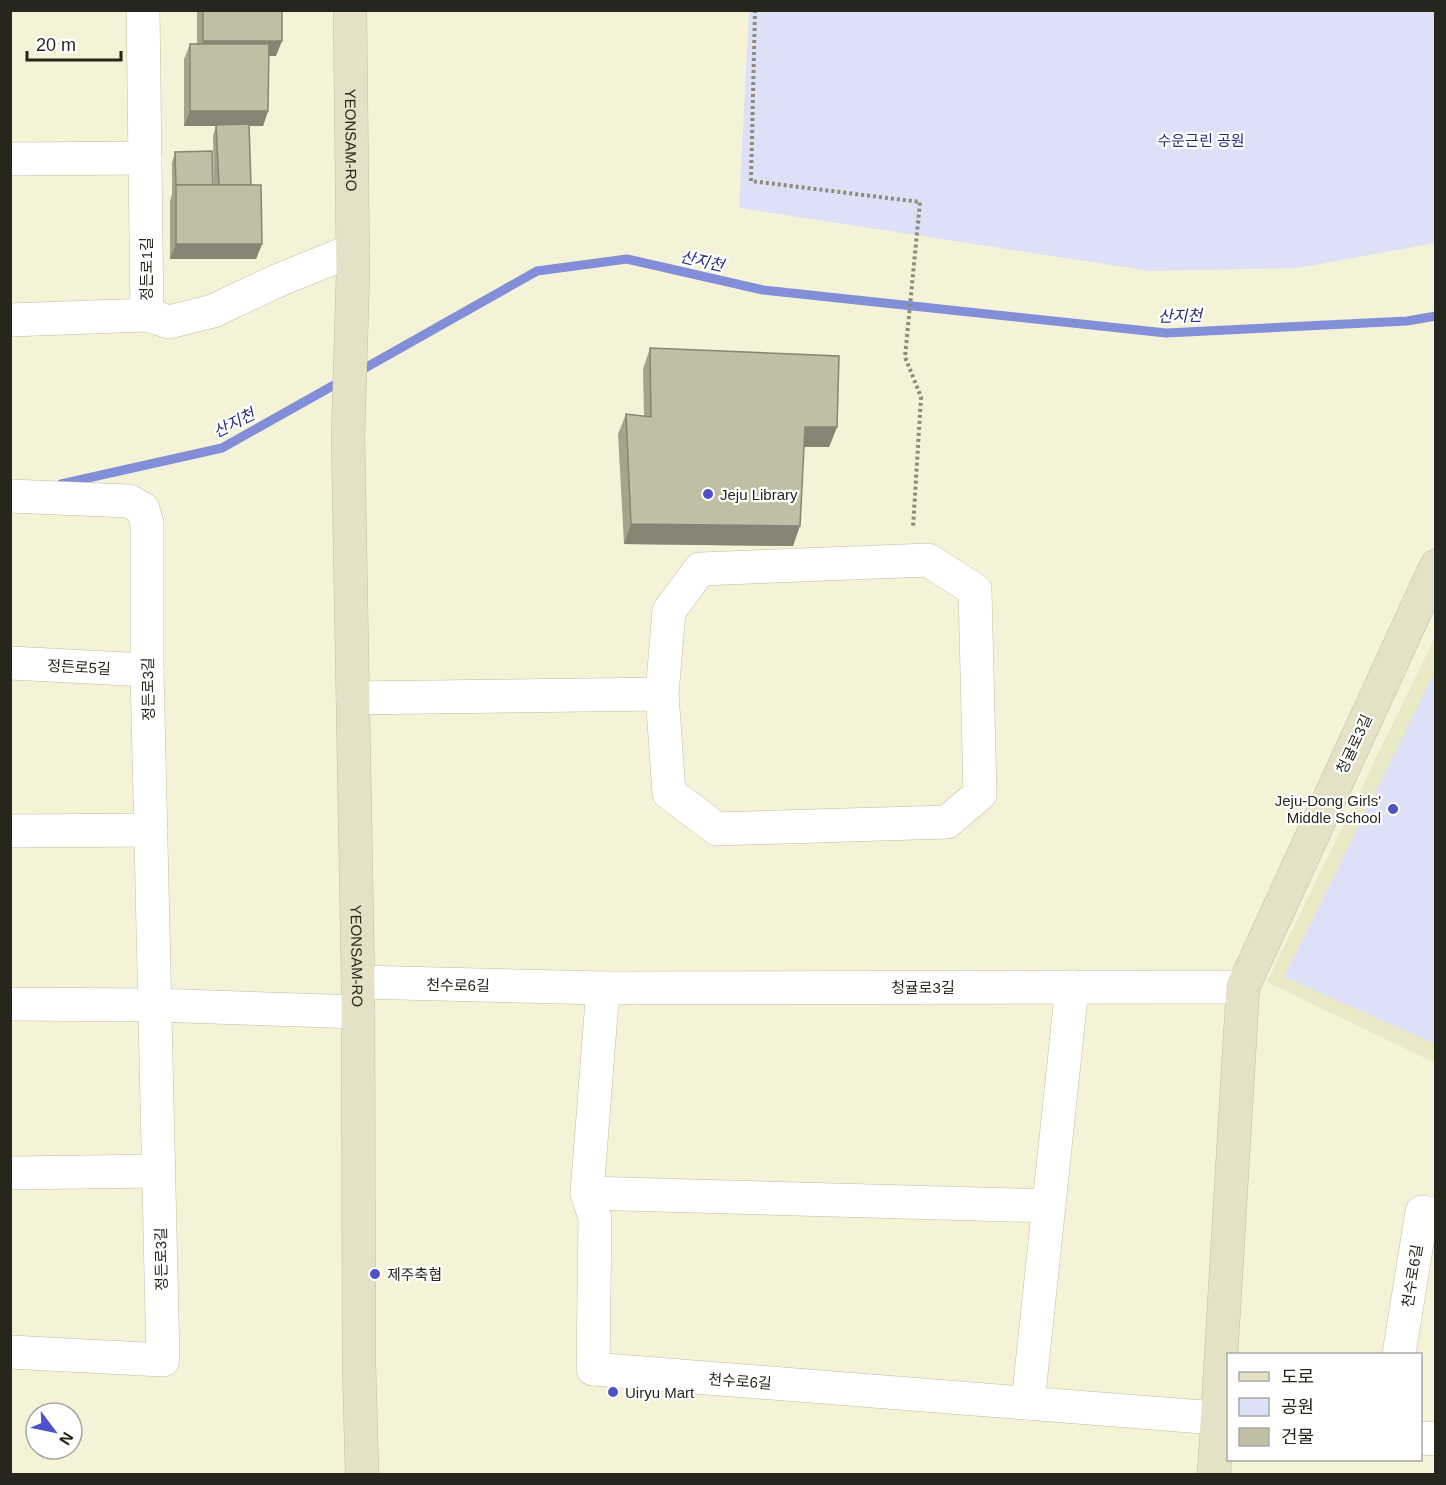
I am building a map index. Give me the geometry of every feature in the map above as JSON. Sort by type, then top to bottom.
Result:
[{"type":"main road","name":"YEONSAM-RO","points":[[350,10],[353,261],[348,437],[358,997],[359,1364],[362,1474]]},
{"type":"main road","name":"청귤로3길","points":[[1214,1474],[1223,1418],[1243,987],[1436,566]]},
{"type":"street","name":"정든로1길","points":[[10,320],[147,315],[143,10]]},
{"type":"street","points":[[10,159],[146,158]]},
{"type":"street","points":[[147,315],[169,322],[213,311],[279,280],[353,261]]},
{"type":"street","name":"정든로3길","points":[[10,496],[129,501],[143,509],[147,523],[147,670],[163,1360],[10,1352]]},
{"type":"street","points":[[928,560],[975,590],[980,794],[947,822],[717,829],[669,793],[662,694],[669,611],[700,569],[928,560]]},
{"type":"street","name":"정든로5길","points":[[10,663],[147,670]]},
{"type":"street","points":[[353,698],[662,694]]},
{"type":"street","points":[[10,831],[151,830]]},
{"type":"street","points":[[1028,1403],[1072,987]]},
{"type":"street","name":"청귤로3길","points":[[603,988],[1243,987]]},
{"type":"street","name":"천수로6길","points":[[358,997],[603,988],[587,1193],[595,1218],[593,1369],[1223,1418]]},
{"type":"street","points":[[10,1004],[155,1005],[358,997]]},
{"type":"street","points":[[10,1173],[159,1171]]},
{"type":"street","points":[[587,1193],[1049,1206]]},
{"type":"street","name":"천수로6길","points":[[1399,1353],[1422,1212],[1436,1215]]},
{"type":"path","points":[[755,10],[751,181],[920,202],[905,357],[921,397],[913,532]]},
{"type":"shaded area","name":"Jeju-Dong Girls' Middle School","points":[[1435,637],[1435,1063],[1267,982]]},
{"type":"green space","name":"수운근린 공원","points":[[749,11],[1435,11],[1435,243],[1298,268],[1150,271],[739,208]]},
{"type":"green space","name":"Jeju-Dong Girls' Middle School","points":[[1435,672],[1435,1044],[1284,977]]},
{"type":"building","points":[[203,10],[282,10],[282,41],[203,41]]},
{"type":"building","points":[[190,44],[269,44],[268,111],[190,111]]},
{"type":"building","points":[[249,124],[251,185],[219,185],[216,125]]},
{"type":"building","points":[[212,151],[213,185],[176,185],[175,152]]},
{"type":"building","points":[[176,185],[261,185],[262,244],[176,244]]},
{"type":"building","name":"Jeju Library","points":[[650,348],[839,356],[837,427],[805,427],[800,526],[631,524],[626,414],[651,417]]},
{"type":"waterway","name":"산지천","points":[[358,372],[537,271],[627,259],[763,290],[1166,333],[1407,321],[1436,316]]},
{"type":"waterway","name":"산지천","points":[[61,484],[222,448],[343,380]]},
{"type":"place","name":"Jeju Library","points":[[708,494]]},
{"type":"place","name":"Jeju-Dong Girls' Middle School","points":[[1393,809]]},
{"type":"place","name":"제주축협","points":[[375,1274]]},
{"type":"place","name":"Uiryu Mart","points":[[613,1392]]}]
